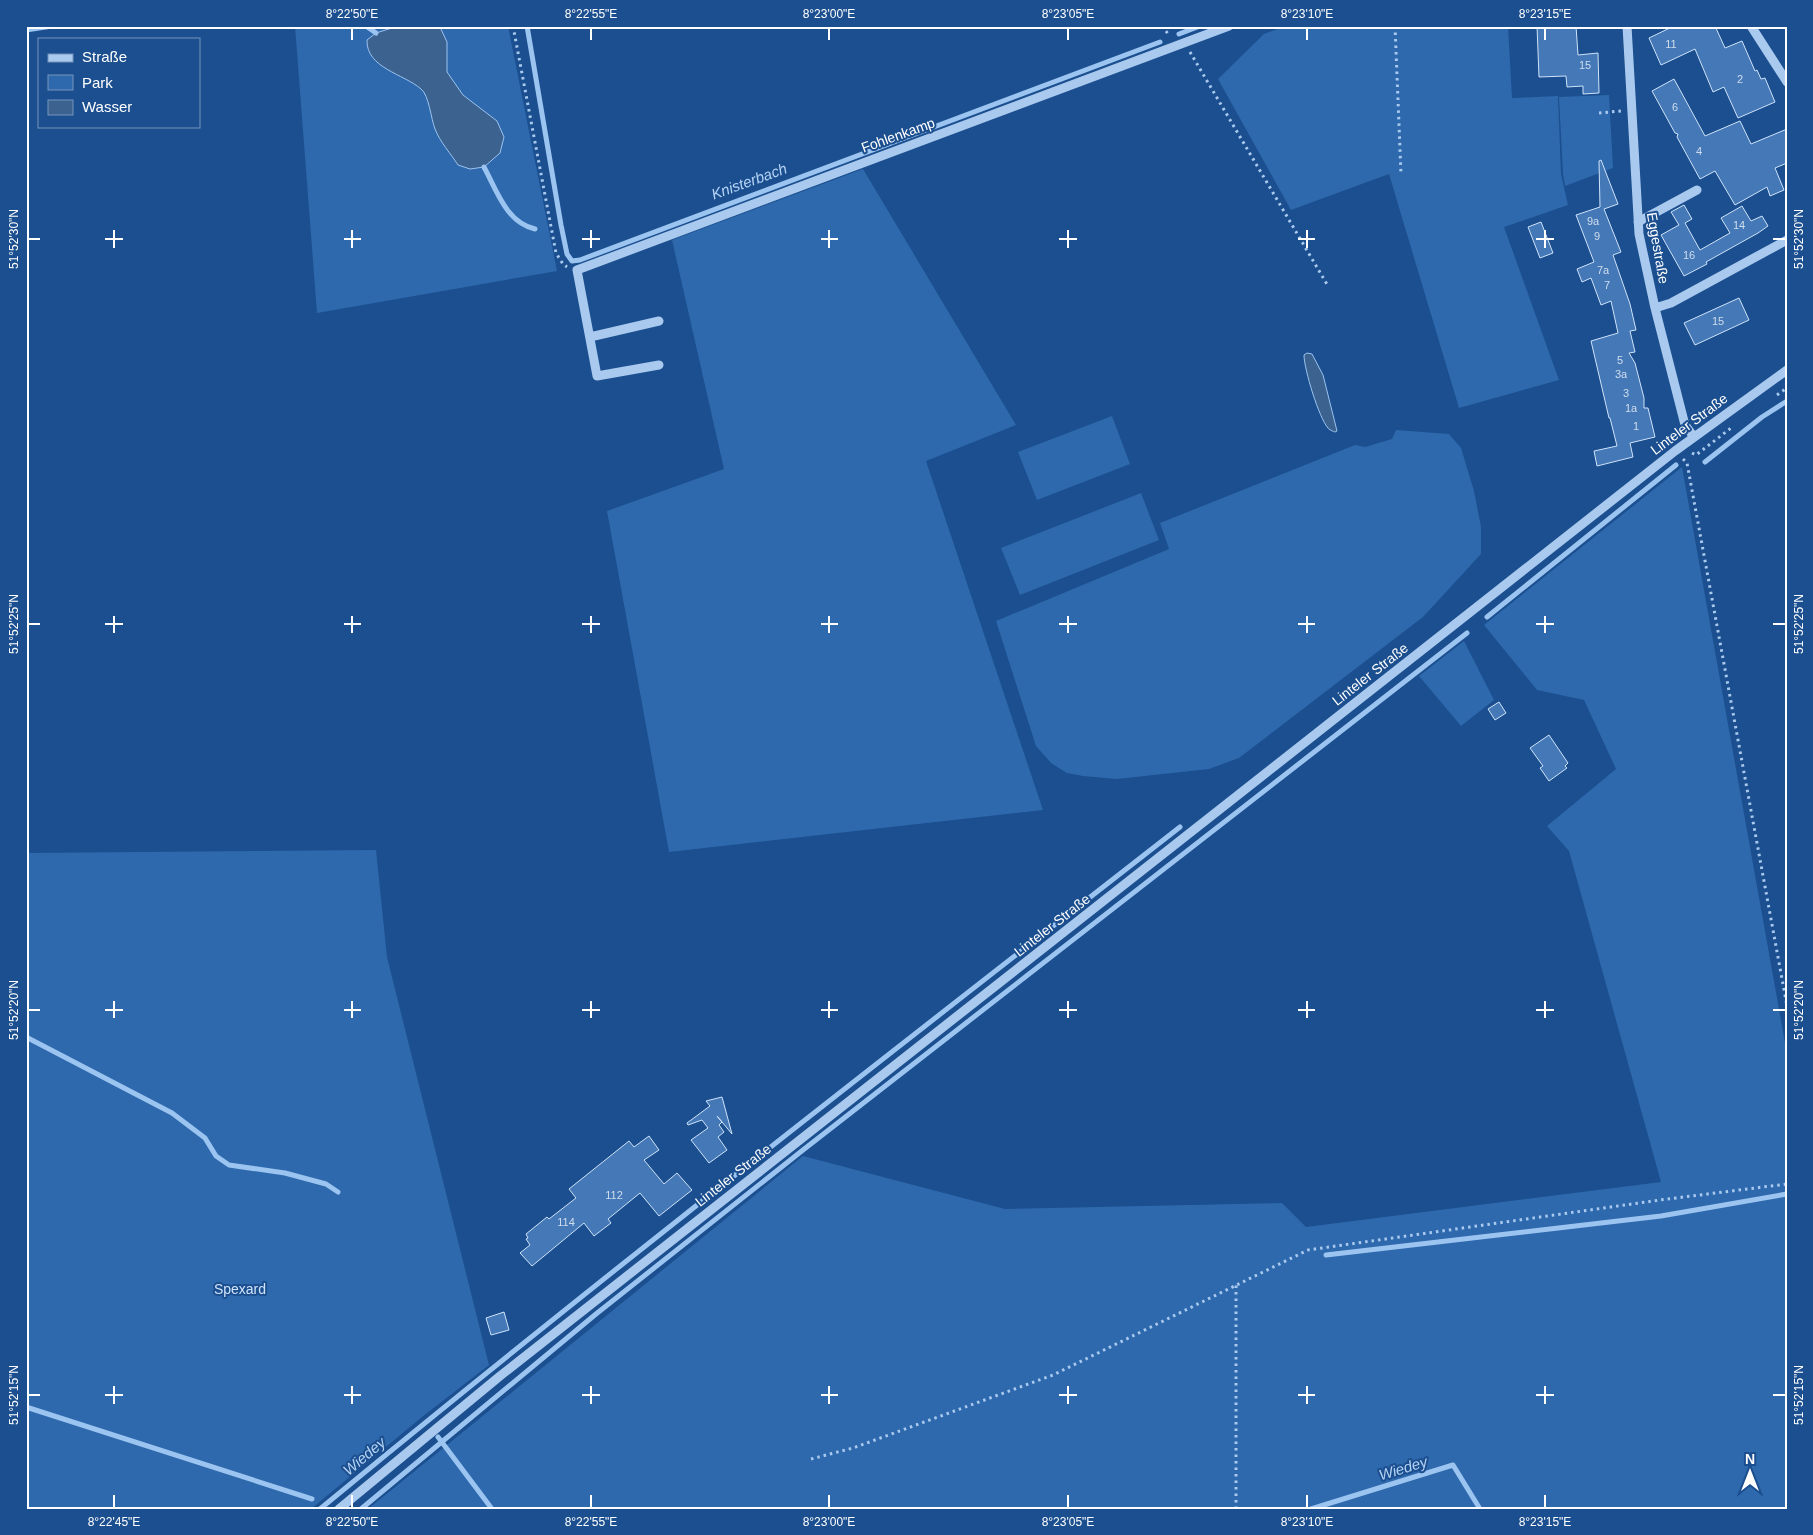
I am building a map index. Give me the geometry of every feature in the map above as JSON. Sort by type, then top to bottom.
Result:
[{"type":"street","name":"Fohlenkamp","points":[[577,270],[1229,26]]},
{"type":"street","name":"Eggestraße","points":[[1627,26],[1639,234],[1655,308],[1685,425],[1694,437]]},
{"type":"street","points":[[1751,26],[1787,82]]},
{"type":"street","points":[[1638,222],[1697,190]]},
{"type":"street","points":[[1655,308],[1671,303],[1787,240]]},
{"type":"street","points":[[577,270],[597,376],[659,365]]},
{"type":"street","points":[[590,337],[659,322]]},
{"type":"street","name":"Linteler Straße","points":[[340,1509],[516,1364],[1675,451],[1787,370]]},
{"type":"path","points":[[512,26],[556,254],[563,264],[577,270]]},
{"type":"path","points":[[1395,26],[1401,174]]},
{"type":"path","points":[[1185,43],[1328,286]]},
{"type":"path","points":[[1599,112],[1609,112]]},
{"type":"path","points":[[1675,451],[1686,463],[1787,1006]]},
{"type":"path","points":[[811,1459],[853,1448],[1053,1375],[1308,1250],[1787,1184]]},
{"type":"path","points":[[1236,1285],[1236,1509]]},
{"type":"green space","points":[[295,26],[508,26],[557,271],[317,313]]},
{"type":"green space","points":[[1286,26],[1508,26],[1512,98],[1558,96],[1561,174],[1568,205],[1504,227],[1559,380],[1459,408],[1389,174],[1291,210],[1218,79],[1264,34]]},
{"type":"green space","points":[[1609,95],[1613,168],[1565,186],[1559,97]]},
{"type":"green space","points":[[863,169],[1016,425],[926,461],[1043,810],[669,852],[607,511],[724,469],[672,240]]},
{"type":"green space","points":[[1112,416],[1130,464],[1037,500],[1018,452]]},
{"type":"green space","points":[[1396,430],[1449,434],[1461,448],[1474,491],[1481,527],[1481,554],[1423,617],[1239,758],[1209,769],[1117,779],[1067,773],[1051,763],[1036,746],[996,621],[1169,549],[1160,523],[1355,445],[1365,447],[1392,439]]},
{"type":"green space","points":[[1682,467],[1787,1054],[1787,1509],[368,1509],[803,1156],[1005,1209],[1282,1203],[1306,1227],[1661,1182],[1569,851],[1547,826],[1616,769],[1584,700],[1537,690],[1484,625]]},
{"type":"green space","points":[[1141,493],[1159,540],[1020,595],[1001,548]]},
{"type":"green space","points":[[1464,641],[1494,700],[1461,726],[1419,676]]},
{"type":"green space","name":"Spexard","points":[[376,850],[387,957],[489,1365],[422,1417],[311,1509],[26,1509],[26,853]]},
{"type":"water","points":[[395,27],[440,27],[447,42],[447,72],[463,95],[497,121],[504,137],[500,153],[484,167],[470,169],[458,165],[437,134],[424,92],[414,84],[379,64],[368,50],[367,40],[376,33]]},
{"type":"water","points":[[1307,353],[1312,354],[1323,375],[1337,431],[1335,432],[1324,423],[1316,404],[1305,362],[1304,355]]},
{"type":"building","points":[[1537,26],[1576,26],[1578,55],[1598,53],[1599,93],[1583,94],[1583,86],[1567,87],[1566,76],[1539,77]]},
{"type":"building","points":[[1674,26],[1715,26],[1725,48],[1742,41],[1755,71],[1757,70],[1761,79],[1765,78],[1775,102],[1738,118],[1724,87],[1713,92],[1695,49],[1661,65],[1649,38]]},
{"type":"building","points":[[1674,79],[1705,136],[1740,121],[1751,144],[1787,129],[1787,163],[1775,168],[1784,190],[1770,196],[1767,187],[1735,205],[1715,171],[1700,179],[1677,137],[1678,134],[1675,133],[1652,91]]},
{"type":"building","points":[[1601,160],[1618,204],[1604,209],[1621,252],[1613,255],[1630,304],[1636,330],[1630,331],[1635,352],[1629,353],[1635,363],[1644,398],[1644,408],[1648,408],[1655,437],[1630,443],[1633,457],[1597,466],[1594,451],[1617,446],[1591,341],[1618,333],[1611,301],[1601,305],[1591,278],[1582,282],[1577,269],[1594,262],[1576,215],[1600,207],[1599,161]]},
{"type":"building","points":[[1684,205],[1692,219],[1685,223],[1700,250],[1730,233],[1721,218],[1742,206],[1751,221],[1762,216],[1768,226],[1684,276],[1661,235],[1679,225],[1671,212]]},
{"type":"building","points":[[1541,222],[1553,253],[1540,258],[1528,227]]},
{"type":"building","points":[[1739,298],[1749,320],[1695,345],[1684,323]]},
{"type":"building","points":[[1499,702],[1506,713],[1495,720],[1488,709]]},
{"type":"building","points":[[1549,735],[1568,763],[1565,766],[1567,768],[1549,781],[1540,768],[1543,766],[1530,748]]},
{"type":"building","points":[[722,1097],[732,1134],[722,1122],[719,1125],[724,1132],[718,1137],[727,1150],[709,1163],[691,1140],[708,1128],[702,1120],[688,1125],[687,1123],[710,1106],[706,1101]]},
{"type":"building","points":[[649,1136],[659,1150],[644,1160],[664,1184],[677,1173],[692,1190],[659,1216],[640,1193],[608,1219],[611,1223],[594,1236],[584,1223],[532,1266],[520,1253],[530,1245],[526,1239],[528,1238],[526,1234],[547,1217],[549,1219],[576,1198],[569,1189],[629,1141],[634,1147]]},
{"type":"building","points":[[504,1312],[509,1330],[491,1335],[486,1318]]},
{"type":"waterway","name":"Knisterbach","points":[[26,30],[52,26]]},
{"type":"waterway","points":[[366,26],[376,33]]},
{"type":"waterway","name":"Knisterbach","points":[[527,26],[561,225],[567,254],[572,261],[580,260],[1160,42]]},
{"type":"waterway","name":"Knisterbach","points":[[1179,34],[1200,26]]},
{"type":"waterway","points":[[484,167],[498,195],[510,213],[517,220],[535,229]]},
{"type":"waterway","points":[[1705,462],[1762,417],[1787,401]]},
{"type":"waterway","points":[[1487,617],[1676,465]]},
{"type":"waterway","points":[[361,1509],[596,1314],[803,1150],[1467,633]]},
{"type":"waterway","points":[[320,1509],[640,1250],[1180,827]]},
{"type":"waterway","points":[[26,1037],[172,1113],[205,1138],[216,1156],[229,1165],[285,1173],[326,1184],[338,1192]]},
{"type":"waterway","points":[[1326,1255],[1661,1216],[1787,1194]]},
{"type":"waterway","points":[[26,1407],[312,1499]]},
{"type":"waterway","name":"Wiedey","points":[[438,1437],[492,1509]]},
{"type":"waterway","name":"Wiedey","points":[[1311,1509],[1453,1465],[1480,1509]]}]
